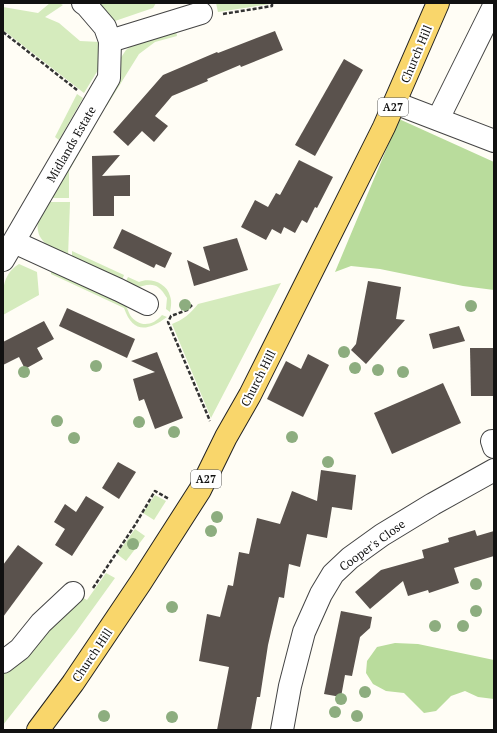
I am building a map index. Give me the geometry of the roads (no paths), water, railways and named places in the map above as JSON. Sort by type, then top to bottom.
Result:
[{"type":"main road","name":"Church Hill","points":[[38,730],[73,683],[141,582],[200,490],[344,210],[395,103],[438,3]]},
{"type":"street","name":"Midlands Estate","points":[[3,260],[109,78],[110,42],[105,27],[83,3]]},
{"type":"street","points":[[438,119],[494,6]]},
{"type":"street","points":[[110,42],[179,12],[209,14]]},
{"type":"street","points":[[395,103],[494,141]]},
{"type":"street","points":[[14,242],[148,304]]},
{"type":"street","name":"Cooper's Close","points":[[282,730],[290,686],[304,632],[321,594],[333,574],[350,558],[382,535],[433,504],[494,470]]},
{"type":"street","points":[[3,662],[20,649],[41,623],[73,593]]}]
